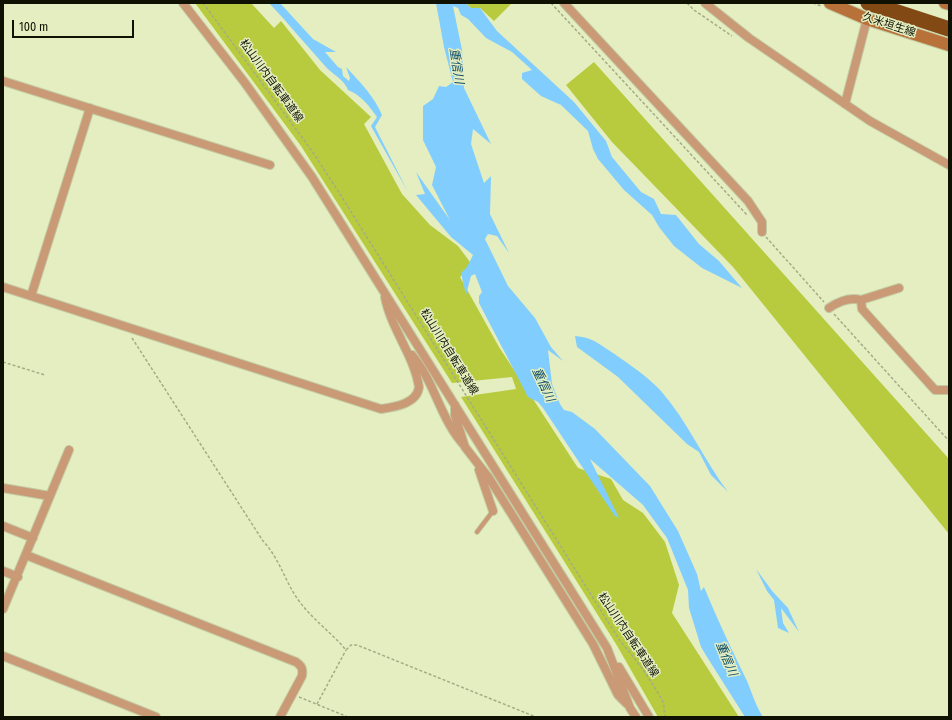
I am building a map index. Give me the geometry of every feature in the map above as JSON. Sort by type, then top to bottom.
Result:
[{"type":"highway","points":[[869,3],[949,29]]},
{"type":"highway","points":[[897,12],[949,23]]},
{"type":"main road","name":"久米垣生線","points":[[830,3],[867,19],[949,45]]},
{"type":"main road","points":[[867,19],[869,3]]},
{"type":"main road","points":[[945,3],[949,4]]},
{"type":"street","points":[[183,3],[245,83],[312,177],[649,717]]},
{"type":"street","points":[[564,3],[754,208],[762,222],[762,232]]},
{"type":"street","points":[[705,3],[749,38],[870,121],[949,165]]},
{"type":"street","points":[[846,104],[867,19]]},
{"type":"street","points":[[3,81],[270,165]]},
{"type":"street","points":[[30,296],[90,108]]},
{"type":"street","points":[[3,287],[381,409],[411,401],[418,392],[418,381],[409,353],[386,305],[383,290]]},
{"type":"street","points":[[829,308],[837,303],[852,299],[861,300],[899,288]]},
{"type":"street","points":[[861,300],[862,309],[935,390],[949,390]]},
{"type":"street","points":[[409,353],[418,362],[433,389],[446,422],[488,478],[593,644],[618,695],[636,717]]},
{"type":"street","points":[[455,404],[455,416],[466,447]]},
{"type":"street","points":[[3,609],[18,577],[69,450]]},
{"type":"street","points":[[478,465],[493,511]]},
{"type":"street","points":[[3,488],[50,496]]},
{"type":"street","points":[[3,526],[33,538]]},
{"type":"street","points":[[26,555],[296,662],[300,665],[303,671],[280,717]]},
{"type":"street","points":[[3,571],[18,577]]},
{"type":"street","points":[[607,648],[630,708]]},
{"type":"street","points":[[3,656],[156,717]]},
{"type":"lane","points":[[477,532],[493,511]]},
{"type":"path","name":"松山川内自転車道線","points":[[203,3],[325,170],[620,641],[638,661],[664,704],[664,713],[666,717]]},
{"type":"path","points":[[125,326],[263,541],[272,550],[298,600],[311,615],[335,636],[346,650]]},
{"type":"path","points":[[3,362],[45,376]]},
{"type":"path","points":[[317,704],[346,650],[351,645],[357,645],[536,717]]},
{"type":"path","points":[[292,694],[348,717]]},
{"type":"green space","points":[[195,3],[251,3],[274,28],[281,21],[320,70],[371,117],[364,124],[402,194],[430,225],[458,246],[473,266],[460,277],[499,347],[578,468],[611,479],[623,500],[643,513],[665,542],[679,585],[672,613],[739,717],[658,717],[616,644],[461,397],[516,389],[512,377],[452,383],[301,146]]},
{"type":"green space","points":[[465,3],[512,3],[494,21],[480,8],[471,8]]},
{"type":"green space","points":[[594,62],[949,459],[949,534],[733,267],[612,142],[566,85]]},
{"type":"water","points":[[269,3],[280,3],[313,39],[336,52],[325,52],[338,67],[342,69],[343,76],[349,81],[350,78],[346,67],[371,95],[382,115],[375,127],[408,192],[371,126],[377,117],[357,94],[348,90],[341,80],[325,66]]},
{"type":"water","name":"重信川","points":[[436,3],[465,3],[471,8],[480,8],[497,31],[574,102],[606,141],[612,157],[641,192],[654,199],[661,214],[676,215],[699,244],[719,261],[742,288],[702,268],[674,246],[659,227],[652,215],[624,190],[598,159],[593,149],[588,131],[561,105],[541,96],[522,79],[522,73],[532,70],[512,52],[486,38],[468,19],[461,15],[458,8],[453,6],[462,50],[464,88],[491,144],[473,129],[471,144],[484,183],[491,176],[490,214],[509,253],[497,236],[488,234],[485,239],[508,286],[535,318],[551,347],[563,361],[548,350],[552,384],[560,404],[564,410],[572,412],[595,429],[650,486],[678,531],[697,574],[701,591],[704,587],[719,623],[763,717],[745,717],[701,647],[689,608],[688,590],[667,538],[643,505],[590,459],[619,518],[615,516],[543,408],[538,402],[528,397],[479,303],[479,296],[482,292],[475,274],[471,276],[466,295],[461,273],[467,267],[473,255],[451,237],[416,195],[425,194],[416,172],[450,220],[432,185],[436,167],[423,140],[423,106],[433,99],[439,86],[446,87],[453,82],[444,47]]},
{"type":"water","points":[[575,336],[591,339],[599,344],[638,370],[661,391],[688,428],[719,480],[728,492],[711,475],[699,452],[687,444],[618,377],[577,347]]},
{"type":"water","points":[[756,569],[773,592],[788,608],[799,632],[781,608],[783,623],[789,633],[778,628],[774,600],[767,591]]}]
